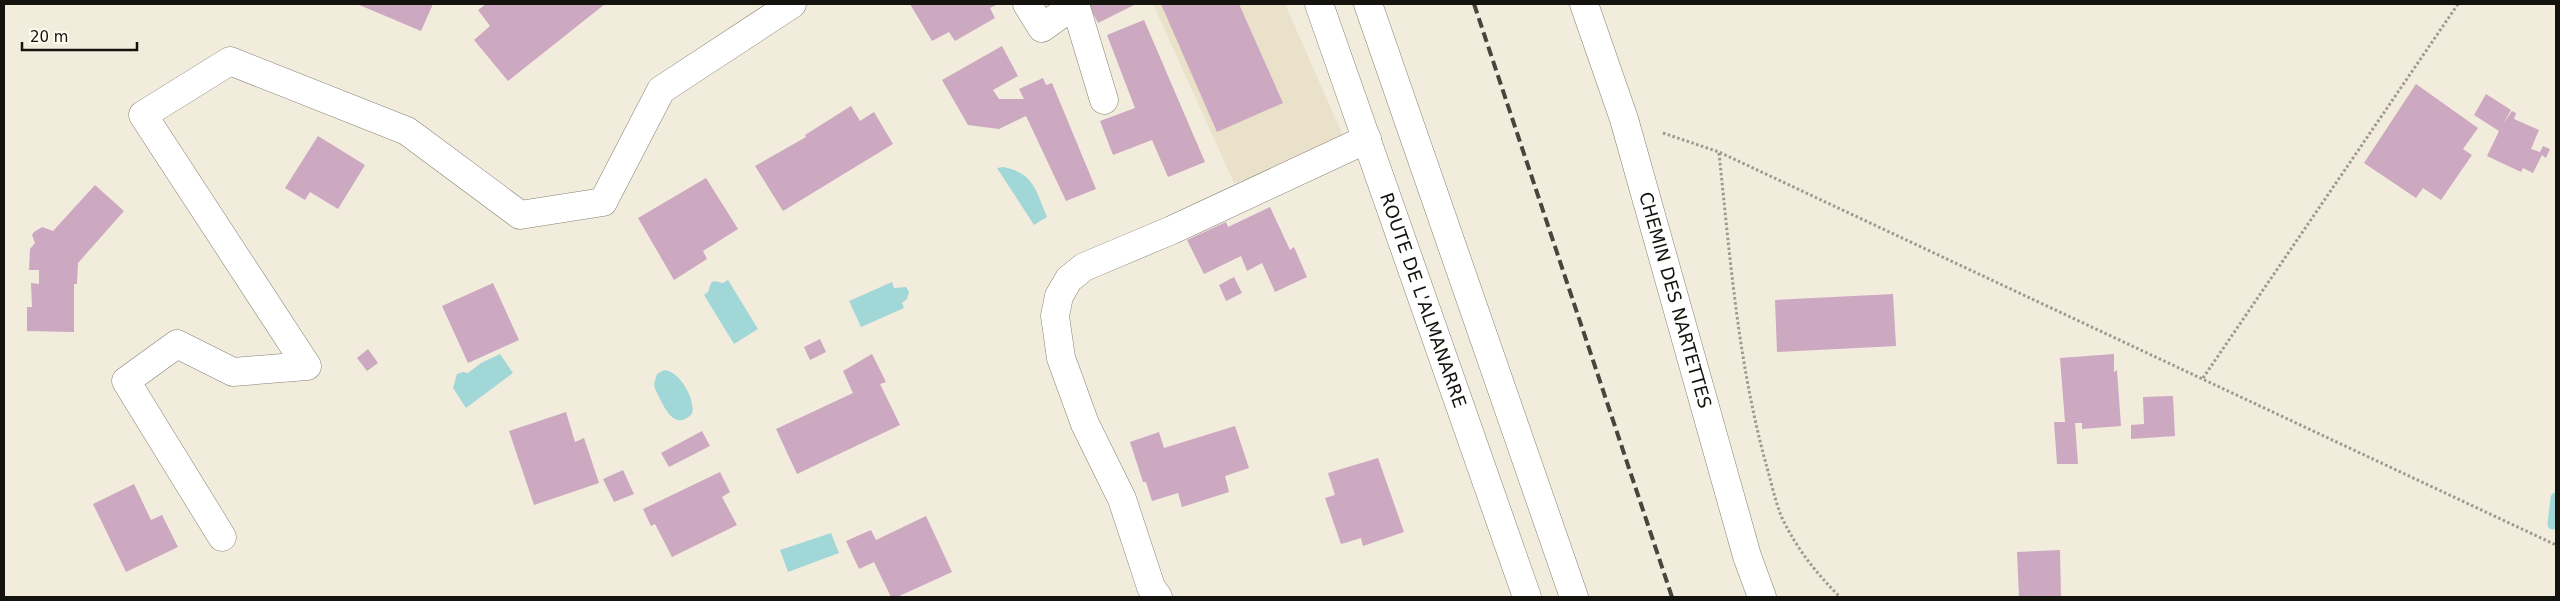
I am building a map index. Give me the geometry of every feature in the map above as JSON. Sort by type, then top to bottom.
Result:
[{"type":"street","points":[[222,537],[126,381],[177,344],[234,372],[307,366],[143,115],[230,60],[407,131],[520,215],[603,202],[661,90],[792,4]]},
{"type":"street","points":[[1027,4],[1042,28],[1076,4],[1104,100]]},
{"type":"street","name":"ROUTE DE L'ALMANARRE","points":[[1319,4],[1527,597]]},
{"type":"street","points":[[1368,4],[1574,597]]},
{"type":"street","name":"CHEMIN DES NARTETTES","points":[[1584,4],[1624,119],[1747,556],[1762,597]]},
{"type":"street","points":[[1158,597],[1151,587],[1122,499],[1085,424],[1061,358],[1055,316],[1059,296],[1069,279],[1084,267],[1180,226],[1367,139]]},
{"type":"path","points":[[2203,378],[2458,4]]},
{"type":"path","points":[[1624,119],[1719,152],[2556,545]]},
{"type":"path","points":[[1719,152],[1739,338],[1759,438],[1782,516],[1797,546],[1816,574],[1840,597]]},
{"type":"shaded area","points":[[1153,4],[1285,4],[1348,147],[1234,183]]},
{"type":"water","points":[[1003,167],[1013,170],[1028,179],[1036,191],[1047,217],[1034,225],[997,168]]},
{"type":"water","points":[[728,280],[758,329],[734,344],[704,295],[708,292],[711,283],[714,281],[723,283]]},
{"type":"water","points":[[892,282],[894,288],[906,287],[909,292],[907,299],[902,303],[904,308],[861,327],[849,301]]},
{"type":"water","points":[[500,354],[513,373],[466,408],[453,388],[457,374],[468,373],[481,363]]},
{"type":"water","points":[[664,370],[676,375],[686,387],[692,401],[692,414],[685,419],[679,420],[669,414],[655,389],[654,384],[657,374]]},
{"type":"water","points":[[831,533],[839,553],[788,572],[780,550]]},
{"type":"building","points":[[357,4],[433,4],[421,31]]},
{"type":"building","points":[[486,4],[605,4],[508,81],[474,40],[490,26],[478,10]]},
{"type":"building","points":[[910,4],[998,4],[990,8],[995,18],[955,41],[949,32],[932,41]]},
{"type":"building","points":[[1088,4],[1136,4],[1098,23]]},
{"type":"building","points":[[1161,4],[1239,4],[1283,103],[1217,132]]},
{"type":"building","points":[[1144,20],[1205,162],[1168,177],[1152,140],[1113,155],[1100,121],[1135,108],[1107,35]]},
{"type":"building","points":[[1002,46],[1018,76],[993,90],[999,99],[1024,99],[1019,89],[1043,78],[1046,85],[1052,83],[1096,189],[1066,201],[1026,116],[999,129],[968,125],[942,80]]},
{"type":"building","points":[[2416,84],[2478,128],[2463,149],[2472,155],[2441,200],[2423,188],[2416,198],[2364,163]]},
{"type":"building","points":[[2486,94],[2511,110],[2503,124],[2512,111],[2516,113],[2514,119],[2539,130],[2531,149],[2540,152],[2543,146],[2550,149],[2546,158],[2542,155],[2533,173],[2523,168],[2521,172],[2487,156],[2499,131],[2474,115]]},
{"type":"building","points":[[851,106],[860,121],[874,112],[893,144],[783,211],[755,166],[806,137],[805,135]]},
{"type":"building","points":[[318,136],[365,165],[338,209],[310,192],[305,200],[285,188]]},
{"type":"building","points":[[706,178],[738,229],[703,251],[707,259],[674,280],[638,218]]},
{"type":"building","points":[[95,185],[124,211],[78,263],[77,284],[74,284],[74,332],[27,331],[27,307],[32,307],[31,283],[39,284],[39,270],[29,270],[30,249],[35,243],[32,235],[42,227],[53,231]]},
{"type":"building","points":[[1270,207],[1290,250],[1294,247],[1307,277],[1275,292],[1262,263],[1247,271],[1241,256],[1204,274],[1187,240],[1226,222],[1228,227]]},
{"type":"building","points":[[1234,277],[1242,293],[1226,301],[1219,285]]},
{"type":"building","points":[[493,283],[519,340],[468,363],[442,306]]},
{"type":"building","points":[[1893,294],[1896,346],[1777,352],[1775,300]]},
{"type":"building","points":[[820,339],[826,352],[810,360],[804,347]]},
{"type":"building","points":[[368,349],[378,363],[367,371],[357,358]]},
{"type":"building","points":[[872,354],[886,382],[880,384],[900,425],[797,474],[776,429],[853,393],[843,371]]},
{"type":"building","points":[[2114,354],[2114,372],[2117,370],[2121,426],[2082,429],[2082,423],[2075,423],[2078,464],[2057,464],[2054,422],[2065,422],[2060,358]]},
{"type":"building","points":[[2173,396],[2175,436],[2131,439],[2131,425],[2144,424],[2143,397]]},
{"type":"building","points":[[566,412],[575,442],[584,438],[599,483],[534,505],[509,431]]},
{"type":"building","points":[[1235,426],[1249,468],[1225,476],[1229,492],[1182,507],[1178,493],[1152,501],[1146,482],[1143,482],[1130,442],[1159,432],[1164,448]]},
{"type":"building","points":[[702,431],[710,446],[669,467],[661,453]]},
{"type":"building","points":[[1378,458],[1404,532],[1363,546],[1361,538],[1341,544],[1325,498],[1335,495],[1328,473]]},
{"type":"building","points":[[623,470],[634,494],[614,502],[603,479]]},
{"type":"building","points":[[720,472],[730,492],[722,497],[737,525],[672,557],[655,524],[651,526],[643,509]]},
{"type":"building","points":[[134,484],[151,520],[162,515],[178,547],[126,572],[93,504]]},
{"type":"building","points":[[926,516],[952,572],[897,597],[891,597],[874,562],[859,569],[846,541],[871,530],[876,540]]},
{"type":"building","points":[[2060,550],[2061,597],[2019,597],[2017,552]]},
{"type":"waterway","points":[[2553,524],[2556,498]]},
{"type":"railway","points":[[1474,4],[1672,597]]}]
